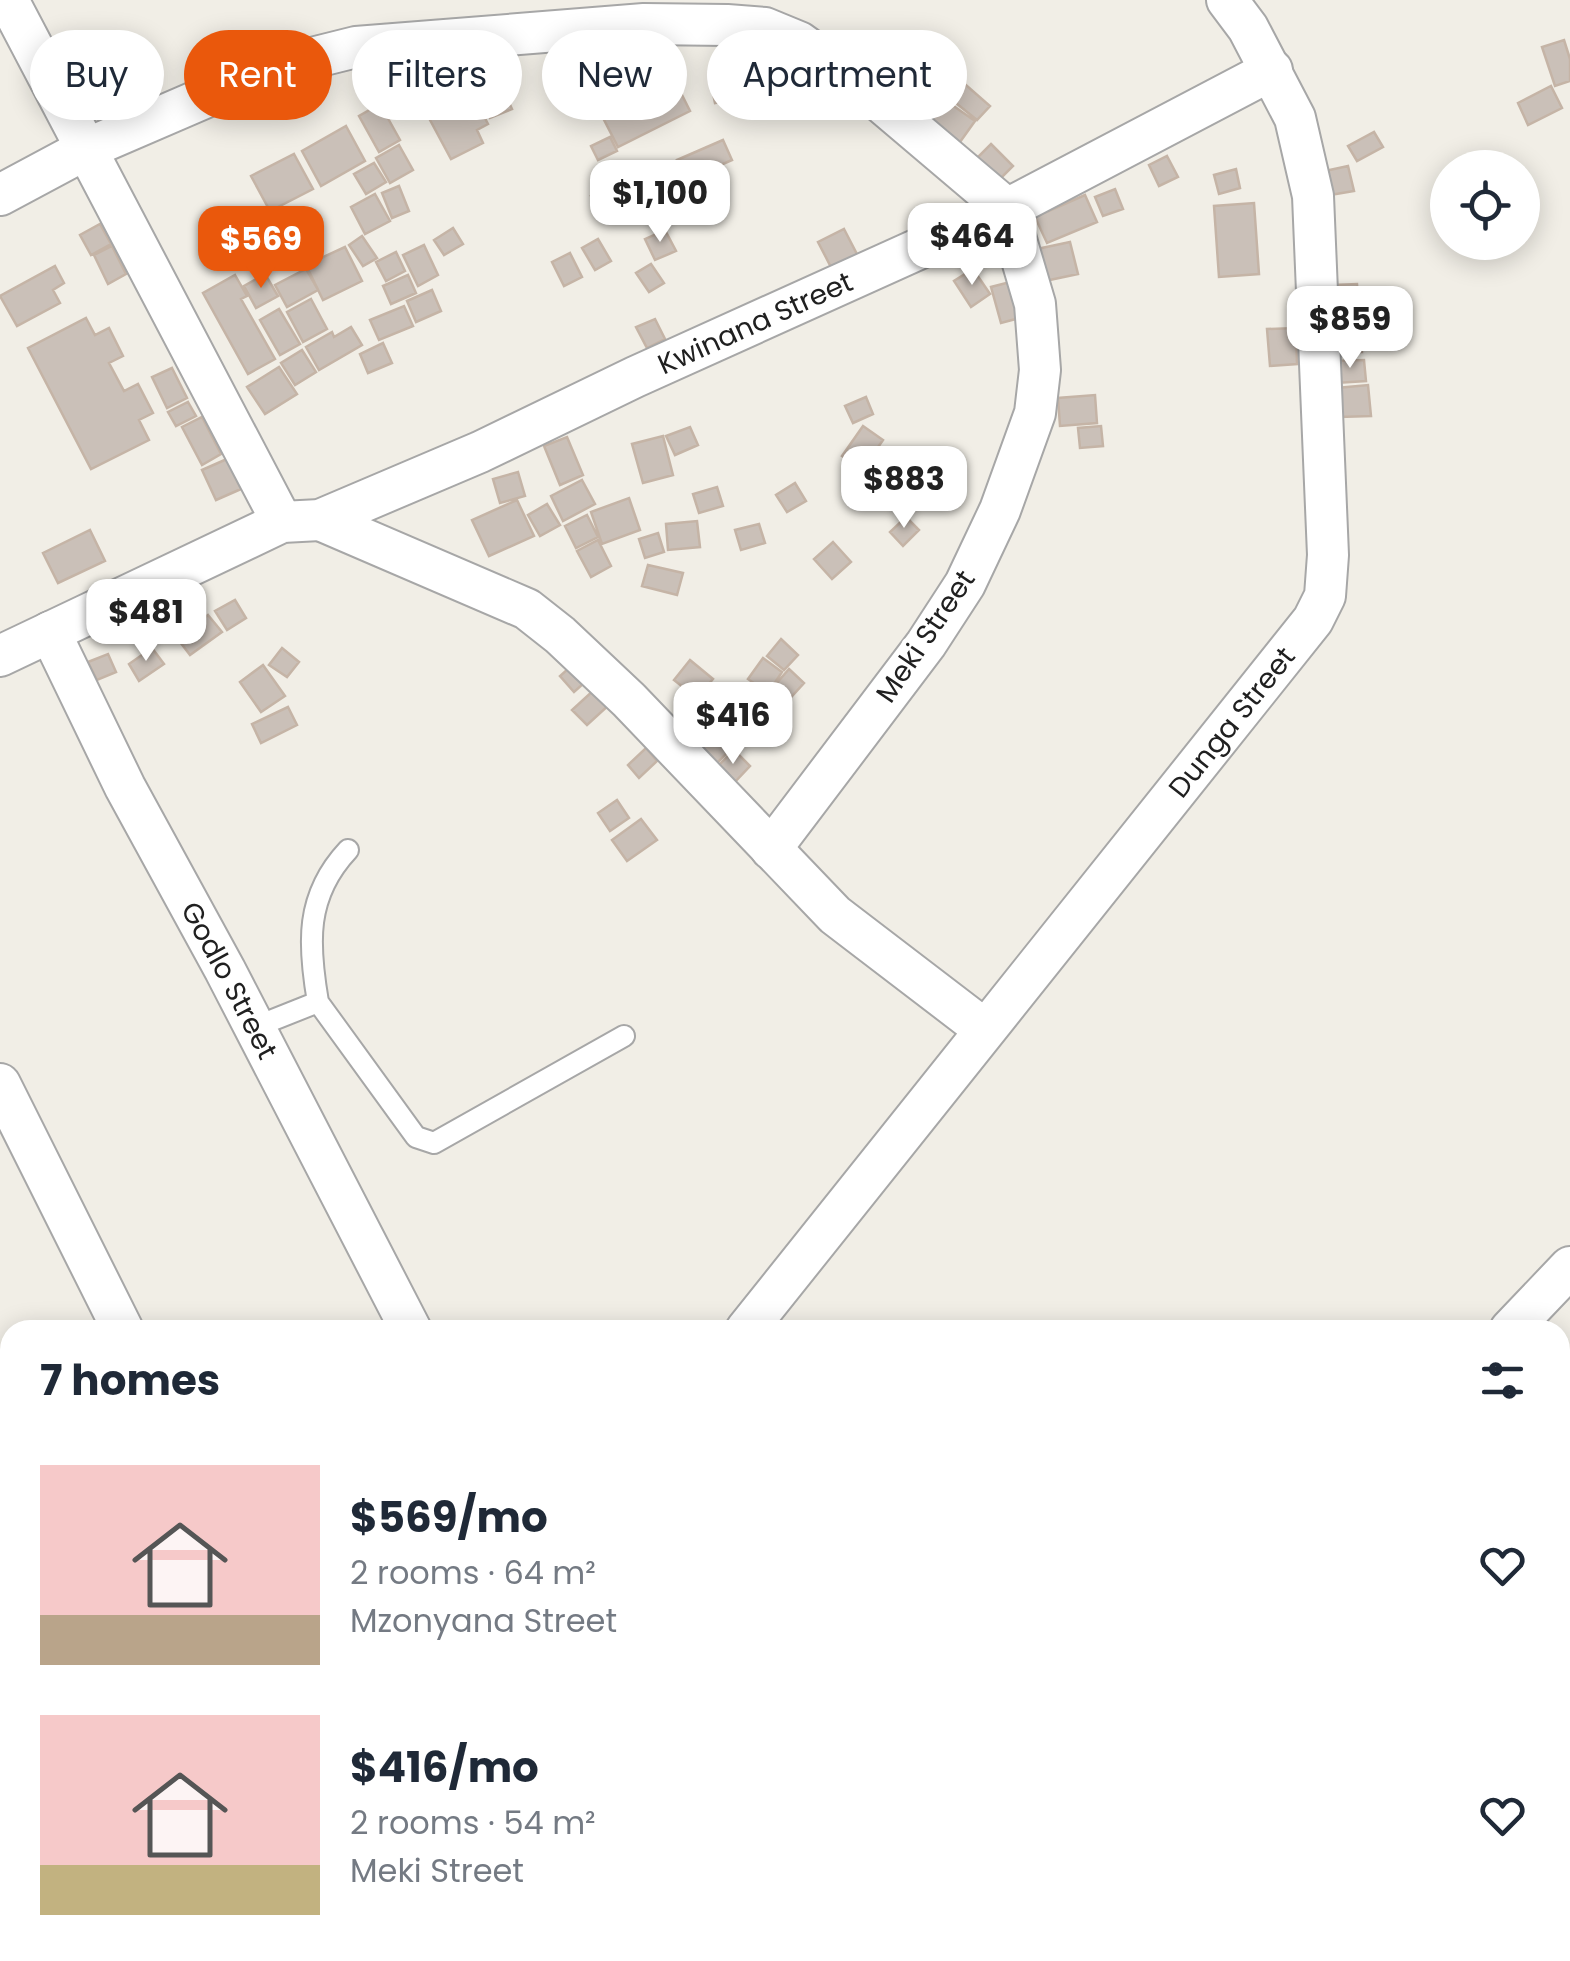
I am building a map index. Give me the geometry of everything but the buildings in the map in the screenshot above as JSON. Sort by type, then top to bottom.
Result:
[{"type":"street","points":[[8,0],[86,149],[301,521],[528,609],[629,700],[834,915],[984,1029]]},
{"type":"street","name":"Dunga Street","points":[[754,1320],[1313,620],[1325,596],[1328,555],[1313,196],[1295,118],[1248,28],[1226,0]]},
{"type":"street","points":[[0,195],[86,149],[276,67],[356,47],[644,24],[727,24],[765,28],[799,42],[868,92],[1008,209]]},
{"type":"street","name":"Kwinana Street","points":[[0,656],[301,521],[480,452],[634,377],[1008,209],[1272,70]]},
{"type":"street","name":"Meki Street","points":[[770,849],[926,644],[965,584],[1000,510],[1035,412],[1040,370],[1035,304],[1008,209]]},
{"type":"street","name":"Godlo Street","points":[[50,632],[125,787],[255,1027],[406,1320]]},
{"type":"street","points":[[0,1084],[118,1320]]},
{"type":"street","points":[[1520,1320],[1570,1267]]},
{"type":"lane","points":[[348,850],[334,864],[315,904],[310,954],[318,1002],[416,1137],[434,1143],[624,1036]]},
{"type":"lane","points":[[255,1027],[318,1002]]}]
